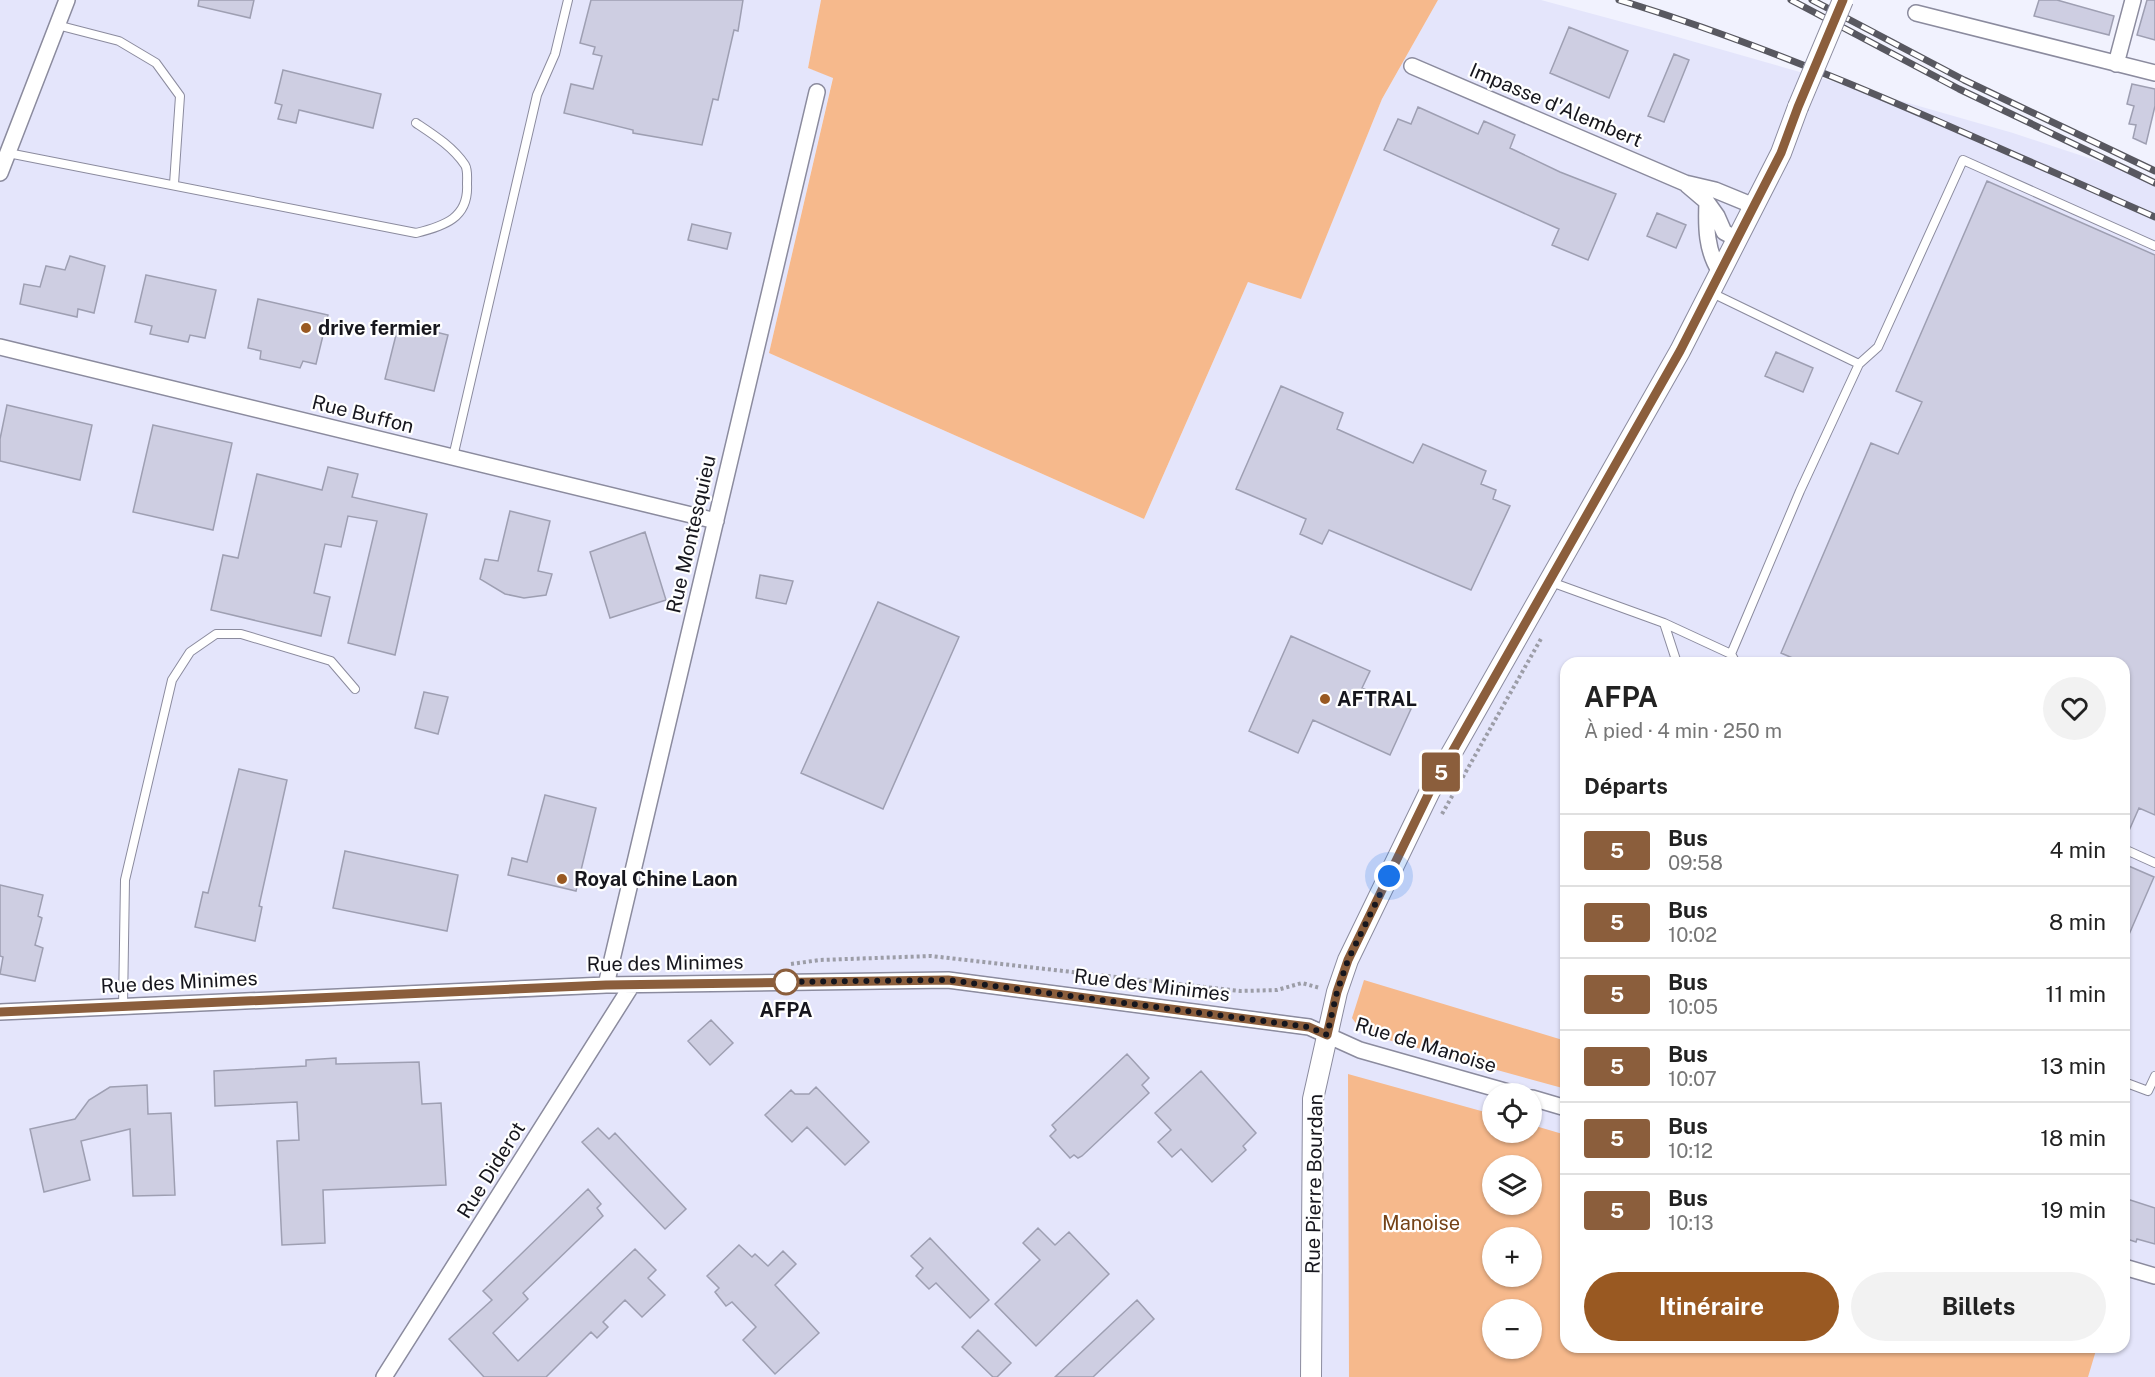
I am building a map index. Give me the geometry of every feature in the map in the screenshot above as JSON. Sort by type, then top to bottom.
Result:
[{"type":"street","points":[[0,173],[67,0]]},
{"type":"street","name":"Rue Pierre Bourdan","points":[[1311,1377],[1313,1099],[1337,992],[1348,960],[1430,791],[1680,351],[1781,153],[1843,0]]},
{"type":"street","points":[[2116,64],[2133,0]]},
{"type":"street","points":[[1916,13],[2155,73]]},
{"type":"street","name":"Impasse d'Alembert","points":[[1412,66],[1684,183],[1715,190],[1754,206]]},
{"type":"street","name":"Rue Montesquieu","points":[[606,985],[817,92]]},
{"type":"street","name":"Impasse d'Alembert","points":[[1684,183],[1707,202],[1724,232],[1737,239]]},
{"type":"street","points":[[1707,202],[1706,223],[1709,251],[1720,272]]},
{"type":"street","name":"Rue Buffon","points":[[0,347],[716,521]]},
{"type":"street","name":"Rue des Minimes","points":[[0,1012],[606,985],[948,980],[1309,1027],[1327,1035]]},
{"type":"street","name":"Rue Diderot","points":[[384,1377],[632,985]]},
{"type":"street","name":"Rue de Manoise","points":[[1327,1035],[1360,1050],[1482,1085]]},
{"type":"street","points":[[1542,1101],[1560,1106]]},
{"type":"street","points":[[2130,1269],[2155,1275]]},
{"type":"lane","points":[[453,457],[537,95],[555,54],[568,0]]},
{"type":"lane","points":[[57,25],[119,41],[156,63],[180,96],[174,184]]},
{"type":"lane","points":[[8,153],[416,233],[442,226],[458,215],[468,194],[466,168],[448,145],[416,123]]},
{"type":"lane","points":[[1731,654],[1800,491],[1859,364],[1878,347],[1963,160],[2155,246]]},
{"type":"lane","points":[[1710,291],[1859,364]]},
{"type":"lane","points":[[1549,582],[1664,623],[1731,654],[1733,657]]},
{"type":"lane","points":[[1664,623],[1675,657]]},
{"type":"lane","points":[[123,1006],[125,880],[172,680],[190,652],[216,634],[241,634],[331,661],[355,688]]},
{"type":"lane","points":[[2130,852],[2155,863]]},
{"type":"lane","points":[[2130,1084],[2148,1090],[2155,1076]]},
{"type":"path","points":[[787,964],[820,960],[932,956],[1240,991],[1277,990],[1302,983],[1337,992]]},
{"type":"shaded area","points":[[0,0],[821,0],[808,68],[833,77],[769,353],[1144,519],[1248,282],[1301,298],[1382,99],[1438,0],[1541,0],[2013,133],[2155,180],[2155,1377],[0,1377]]},
{"type":"green space","points":[[821,0],[1438,0],[1382,99],[1301,299],[1248,282],[1144,519],[769,353],[833,78],[808,68]]},
{"type":"green space","points":[[1364,980],[1560,1039],[1560,1087],[1363,1033],[1352,1018]]},
{"type":"green space","name":"Manoise","points":[[1348,1074],[1482,1111],[1482,1143],[1542,1143],[1542,1128],[1560,1133],[1560,1353],[2095,1353],[2088,1377],[1349,1377]]},
{"type":"building","points":[[199,0],[254,0],[250,18],[198,6]]},
{"type":"building","points":[[591,0],[743,0],[738,31],[734,30],[718,100],[713,99],[702,145],[633,133],[633,130],[564,113],[571,84],[593,89],[602,56],[593,54],[595,47],[580,43]]},
{"type":"building","points":[[2039,0],[2057,0],[2114,16],[2109,35],[2034,16]]},
{"type":"building","points":[[2147,0],[2155,0],[2155,40],[2137,35]]},
{"type":"building","points":[[1569,27],[1628,51],[1609,98],[1550,73]]},
{"type":"building","points":[[1674,54],[1689,60],[1664,122],[1648,116]]},
{"type":"building","points":[[283,70],[381,94],[373,128],[299,110],[296,123],[278,119],[282,105],[275,103]]},
{"type":"building","points":[[2132,84],[2155,89],[2155,106],[2146,144],[2133,138],[2136,125],[2129,124],[2134,106],[2127,104]]},
{"type":"building","points":[[1418,107],[1478,134],[1484,121],[1515,135],[1510,148],[1560,172],[1616,194],[1588,260],[1552,245],[1559,229],[1384,150],[1398,119],[1411,124]]},
{"type":"building","points":[[1987,181],[2155,255],[2155,815],[2139,808],[2130,828],[2130,657],[1790,657],[1781,653],[1871,443],[1898,454],[1922,402],[1896,391]]},
{"type":"building","points":[[1657,213],[1686,225],[1676,248],[1647,236]]},
{"type":"building","points":[[692,224],[731,233],[727,249],[688,240]]},
{"type":"building","points":[[70,256],[105,266],[94,313],[78,309],[77,317],[20,304],[24,284],[40,287],[46,266],[65,270]]},
{"type":"building","points":[[146,275],[216,290],[205,338],[190,335],[188,342],[150,334],[152,326],[135,322]]},
{"type":"building","points":[[258,299],[328,315],[316,364],[303,361],[300,368],[260,359],[261,351],[248,348]]},
{"type":"building","points":[[399,323],[448,335],[434,391],[385,379]]},
{"type":"building","points":[[1776,352],[1813,368],[1803,392],[1765,376]]},
{"type":"building","points":[[1281,386],[1343,413],[1337,429],[1413,463],[1423,444],[1486,471],[1481,484],[1496,490],[1493,499],[1510,506],[1471,590],[1329,530],[1322,544],[1300,534],[1306,519],[1236,489]]},
{"type":"building","points":[[7,405],[92,425],[80,480],[0,461],[0,439]]},
{"type":"building","points":[[153,425],[232,443],[213,530],[133,512]]},
{"type":"building","points":[[328,467],[358,474],[352,497],[427,514],[395,655],[348,643],[377,521],[348,516],[341,547],[325,544],[314,593],[330,597],[321,636],[211,610],[223,555],[238,558],[257,474],[322,490]]},
{"type":"building","points":[[510,511],[550,521],[538,571],[552,574],[546,595],[524,598],[505,594],[480,579],[485,559],[498,561]]},
{"type":"building","points":[[645,532],[666,600],[610,618],[590,552]]},
{"type":"building","points":[[760,575],[793,581],[786,604],[756,598]]},
{"type":"building","points":[[878,602],[959,637],[883,809],[801,773]]},
{"type":"building","name":"AFTRAL","points":[[1291,636],[1370,671],[1362,688],[1411,709],[1390,755],[1313,720],[1298,753],[1249,731]]},
{"type":"building","points":[[424,692],[448,697],[438,734],[415,728]]},
{"type":"building","points":[[239,769],[287,780],[259,906],[262,907],[255,941],[195,927],[203,892],[208,893]]},
{"type":"building","points":[[545,795],[596,808],[576,891],[508,875],[512,858],[527,862]]},
{"type":"building","points":[[345,851],[458,875],[447,931],[333,908]]},
{"type":"building","points":[[2130,867],[2154,877],[2130,932]]},
{"type":"building","points":[[0,885],[43,895],[38,916],[42,918],[35,945],[43,948],[35,981],[0,974],[3,957],[0,956]]},
{"type":"building","points":[[711,1020],[733,1043],[710,1065],[688,1041]]},
{"type":"building","points":[[1127,1054],[1149,1078],[1142,1085],[1149,1093],[1082,1156],[1078,1158],[1074,1155],[1070,1158],[1050,1136],[1056,1130],[1052,1125]]},
{"type":"building","points":[[336,1058],[336,1064],[419,1062],[422,1104],[441,1103],[446,1185],[323,1190],[325,1243],[282,1245],[277,1141],[299,1140],[297,1102],[215,1106],[214,1071],[306,1066],[306,1060]]},
{"type":"building","points":[[1201,1071],[1256,1133],[1243,1146],[1246,1150],[1212,1182],[1181,1149],[1172,1157],[1158,1142],[1171,1130],[1155,1113]]},
{"type":"building","points":[[147,1085],[148,1114],[171,1113],[175,1195],[133,1196],[130,1129],[81,1141],[90,1180],[44,1192],[30,1129],[75,1119],[89,1100],[110,1087]]},
{"type":"building","points":[[816,1087],[869,1142],[845,1165],[807,1127],[792,1142],[765,1115],[791,1090],[795,1094],[809,1094]]},
{"type":"building","points":[[598,1128],[609,1139],[615,1133],[686,1209],[665,1229],[582,1142]]},
{"type":"building","points":[[588,1189],[601,1204],[597,1208],[603,1216],[523,1293],[528,1299],[493,1333],[518,1361],[635,1249],[656,1270],[648,1278],[665,1295],[642,1317],[625,1300],[603,1322],[608,1327],[597,1338],[591,1332],[546,1377],[484,1377],[449,1339],[492,1300],[483,1291]]},
{"type":"building","points":[[2130,1200],[2155,1208],[2155,1244],[2137,1239],[2136,1242],[2130,1240]]},
{"type":"building","points":[[1038,1228],[1055,1245],[1069,1232],[1109,1274],[1036,1346],[995,1304],[1040,1260],[1023,1243]]},
{"type":"building","points":[[930,1238],[989,1300],[970,1318],[936,1283],[929,1289],[916,1276],[923,1268],[911,1256]]},
{"type":"building","points":[[739,1245],[752,1257],[755,1254],[768,1266],[783,1251],[796,1264],[775,1285],[819,1333],[775,1374],[743,1340],[756,1327],[732,1302],[726,1306],[715,1292],[719,1288],[707,1276]]},
{"type":"building","points":[[1137,1300],[1154,1319],[1093,1377],[1055,1377]]},
{"type":"building","points":[[978,1330],[1011,1363],[997,1377],[993,1377],[962,1347]]},
{"type":"railway","points":[[1619,0],[1688,22],[1823,73],[1957,129],[2155,217]]},
{"type":"railway","points":[[1791,0],[1959,89],[2155,183]]},
{"type":"railway","points":[[1812,0],[1964,80],[2155,171]]},
{"type":"bus line","name":"5","points":[[0,1012],[606,985],[948,980],[1309,1027],[1327,1035],[1337,992],[1348,960],[1430,791],[1680,351],[1781,153],[1843,0]]},
{"type":"place","name":"drive fermier","points":[[306,328]]},
{"type":"place","name":"AFTRAL","points":[[1325,699]]},
{"type":"place","name":"Royal Chine Laon","points":[[562,879]]},
{"type":"place","name":"AFPA","points":[[786,982]]},
{"type":"route","points":[[786,982],[783,982],[948,980],[1309,1027],[1327,1035],[1337,992],[1348,960],[1389,876]]}]
